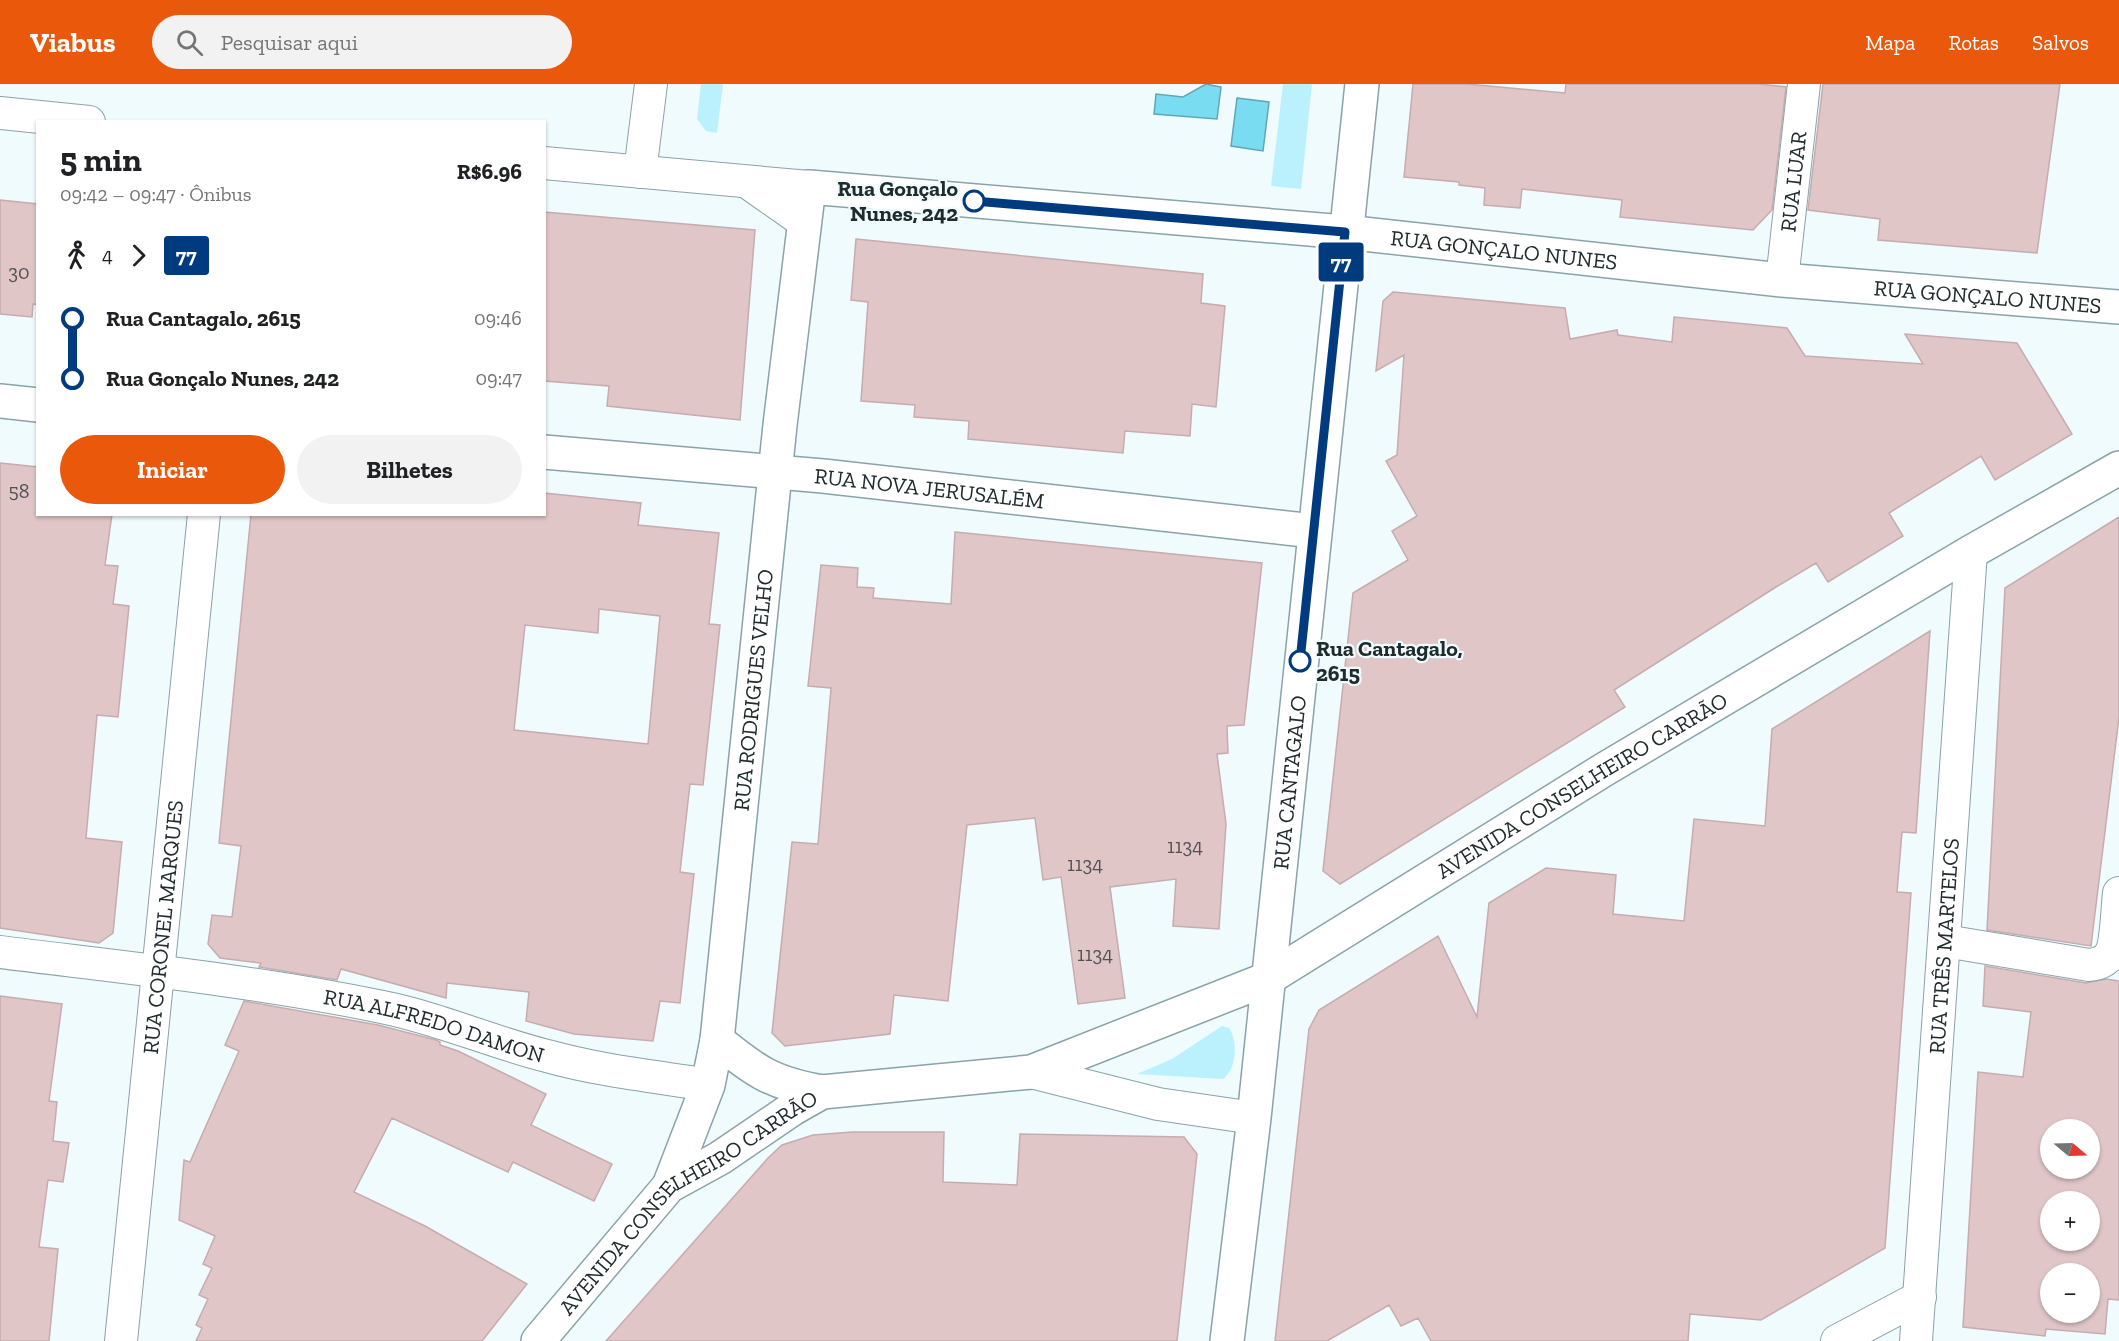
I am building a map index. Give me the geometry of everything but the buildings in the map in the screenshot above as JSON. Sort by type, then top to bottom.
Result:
[{"type":"main road","name":"RUA CANTAGALO","points":[[1227,1341],[1254,1118],[1313,531],[1362,84]]},
{"type":"main road","name":"RUA GONÇALO NUNES","points":[[808,187],[1345,232],[1782,280],[2119,307]]},
{"type":"main road","name":"RUA RODRIGUES VELHO","points":[[669,1186],[708,1085],[717,1040],[808,187]]},
{"type":"main road","points":[[0,401],[36,405]]},
{"type":"main road","name":"RUA NOVA JERUSALÉM","points":[[546,452],[776,471],[1313,531]]},
{"type":"main road","name":"AVENIDA CONSELHEIRO CARRÃO","points":[[538,1341],[669,1186],[720,1158],[792,1108],[822,1092],[1031,1072],[1267,979],[1605,769],[1971,552],[2119,468]]},
{"type":"main road","points":[[717,1040],[765,1077],[788,1086],[822,1092]]},
{"type":"street","points":[[640,172],[651,84]]},
{"type":"street","name":"RUA LUAR","points":[[1782,280],[1804,84]]},
{"type":"street","points":[[0,113],[69,120]]},
{"type":"street","name":"RUA GONÇALO NUNES","points":[[546,163],[808,187]]},
{"type":"street","points":[[744,180],[804,222]]},
{"type":"street","name":"RUA CORONEL MARQUES","points":[[121,1341],[204,516]]},
{"type":"street","name":"RUA TRÊS MARTELOS","points":[[1916,1341],[1971,552]]},
{"type":"street","points":[[1945,941],[2089,964],[2100,963],[2109,957],[2112,946],[2119,893]]},
{"type":"street","name":"RUA ALFREDO DAMON","points":[[0,952],[160,970],[382,1007],[427,1017],[491,1039],[586,1066],[616,1073],[708,1085]]},
{"type":"street","name":"AVENIDA CONSELHEIRO CARRÃO","points":[[1031,1072],[1158,1104],[1254,1118]]},
{"type":"street","points":[[1837,1341],[1920,1297]]},
{"type":"shaded area","points":[[701,84],[723,84],[717,133],[706,131],[697,119]]},
{"type":"shaded area","points":[[1206,84],[1221,87],[1217,119],[1154,114],[1156,94],[1183,97]]},
{"type":"shaded area","points":[[1283,84],[1312,84],[1301,189],[1271,186]]},
{"type":"shaded area","points":[[1237,98],[1269,102],[1263,151],[1231,146]]},
{"type":"shaded area","points":[[1222,1026],[1229,1028],[1235,1047],[1231,1069],[1223,1079],[1137,1074],[1172,1059]]},
{"type":"bus line","name":"77","points":[[974,201],[1345,232],[1300,661]]},
{"type":"place","name":"Rua Gonçalo Nunes, 242","points":[[974,201]]},
{"type":"place","name":"Rua Cantagalo, 2615","points":[[1300,661]]}]
